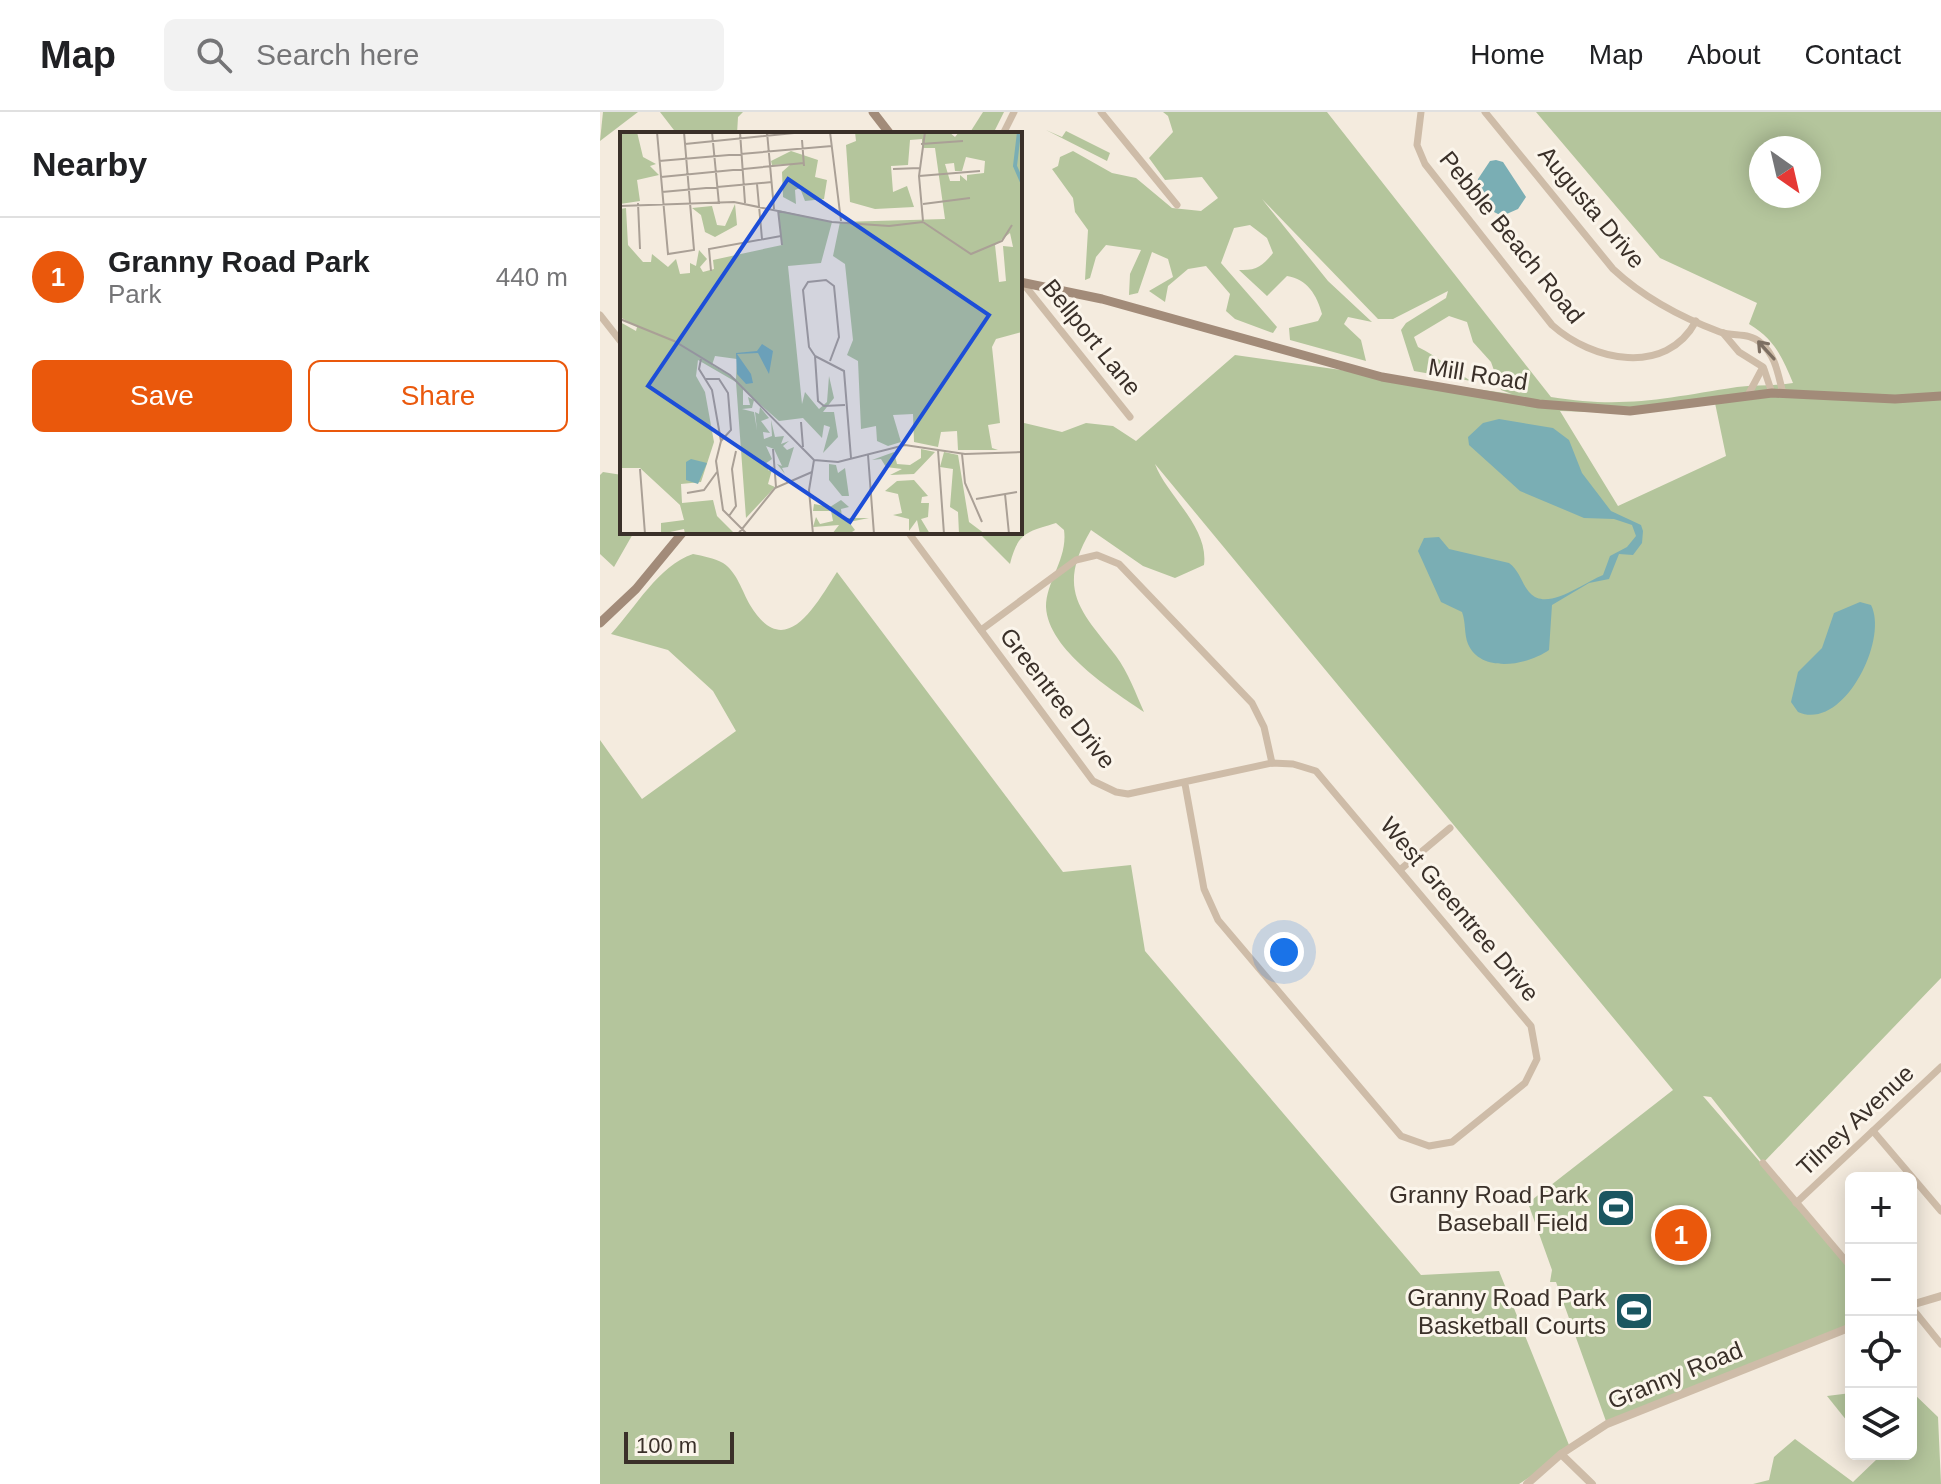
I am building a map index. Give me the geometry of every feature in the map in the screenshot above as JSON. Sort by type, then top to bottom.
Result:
[{"type":"main road","points":[[873,112],[888,132]]},
{"type":"main road","name":"Mill Road","points":[[1022,282],[1102,299],[1382,377],[1539,404],[1630,411],[1772,393],[1880,399],[1941,396]]},
{"type":"main road","points":[[600,623],[636,589],[681,534]]},
{"type":"street","points":[[1004,132],[1014,112]]},
{"type":"street","points":[[1101,112],[1177,205]]},
{"type":"street","name":"Pebble Beach Road","points":[[1421,112],[1417,145],[1433,176],[1552,325],[1568,340],[1613,357],[1638,358],[1680,343],[1696,321]]},
{"type":"street","name":"Augusta Drive","points":[[1485,112],[1613,269],[1646,297],[1723,333],[1751,336],[1763,344],[1774,358],[1783,393]]},
{"type":"street","name":"Bellport Lane","points":[[1022,283],[1130,417]]},
{"type":"street","points":[[600,315],[620,340]]},
{"type":"street","name":"Augusta Drive","points":[[1723,333],[1739,352],[1763,367]]},
{"type":"street","points":[[1763,367],[1772,393]]},
{"type":"street","points":[[1748,395],[1763,367]]},
{"type":"street","points":[[1532,395],[1539,404]]},
{"type":"street","name":"Greentree Drive","points":[[909,534],[1093,781],[1128,794],[1272,763]]},
{"type":"street","points":[[981,630],[1076,560],[1097,555],[1119,564],[1252,703],[1264,727],[1272,763]]},
{"type":"street","name":"West Greentree Drive","points":[[1185,784],[1204,889],[1218,920],[1395,1130],[1420,1144],[1442,1145],[1459,1137],[1531,1074],[1537,1059],[1531,1026],[1316,771],[1293,764],[1272,763]]},
{"type":"street","points":[[1401,869],[1450,828]]},
{"type":"street","name":"Tilney Avenue","points":[[1796,1203],[1941,1067]]},
{"type":"street","points":[[1873,1131],[1941,1211]]},
{"type":"street","points":[[1763,1163],[1845,1260]]},
{"type":"street","points":[[1917,1304],[1941,1296]]},
{"type":"street","points":[[1917,1314],[1941,1344]]},
{"type":"street","name":"Granny Road","points":[[1527,1484],[1561,1454],[1607,1424],[1845,1329]]},
{"type":"street","points":[[1561,1454],[1592,1484]]},
{"type":"green space","points":[[603,112],[638,112],[600,141]]},
{"type":"green space","points":[[660,112],[743,112],[738,117],[737,132],[675,132]]},
{"type":"green space","points":[[983,112],[1004,112],[994,132],[970,132]]},
{"type":"green space","points":[[1163,112],[1327,112],[1551,397],[1623,402],[1793,383],[1776,349],[1749,324],[1757,303],[1660,258],[1536,112],[1941,112],[1941,978],[1763,1163],[1711,1097],[1703,1096],[1845,1260],[1845,1330],[1607,1424],[1556,1282],[1550,1282],[1552,1270],[1528,1203],[1673,1090],[1155,464],[1194,525],[1204,551],[1204,565],[1175,578],[1143,566],[1091,530],[1075,569],[1074,584],[1083,612],[1120,662],[1144,712],[1084,668],[1058,639],[1050,623],[1047,597],[1063,551],[1064,530],[1056,523],[1025,535],[1016,545],[1010,564],[980,534],[1022,534],[1022,422],[1062,432],[1086,423],[1113,426],[1136,441],[1235,355],[1512,394],[1501,390],[1491,362],[1473,342],[1467,322],[1449,316],[1414,337],[1418,347],[1471,381],[1414,371],[1401,330],[1406,323],[1446,298],[1448,291],[1393,319],[1378,319],[1262,199],[1328,281],[1372,322],[1348,317],[1344,324],[1361,340],[1366,361],[1290,340],[1289,328],[1318,321],[1322,314],[1320,307],[1310,289],[1294,278],[1287,276],[1267,296],[1239,270],[1259,267],[1273,253],[1267,238],[1250,225],[1234,228],[1221,263],[1277,327],[1273,333],[1235,319],[1226,311],[1230,294],[1206,266],[1188,269],[1168,286],[1165,302],[1149,291],[1173,277],[1168,259],[1152,252],[1138,293],[1129,295],[1130,274],[1141,250],[1106,245],[1096,257],[1090,278],[1085,280],[1088,230],[1075,212],[1073,198],[1052,169],[1058,166],[1060,157],[1073,151],[1112,173],[1136,178],[1172,208],[1201,211],[1218,198],[1202,177],[1165,180],[1149,158],[1173,132],[1168,116]],"holes":[[[1715,403],[1726,456],[1618,506],[1560,411],[1626,413]]]},
{"type":"green space","points":[[1046,130],[1062,137],[1066,131],[1110,153],[1107,161]]},
{"type":"green space","points":[[603,472],[620,475],[620,534],[633,534],[614,567],[600,554],[600,475]]},
{"type":"green space","points":[[693,554],[728,567],[750,605],[763,622],[775,629],[787,629],[809,613],[837,572],[1063,872],[1131,865],[1145,951],[1421,1275],[1499,1271],[1571,1450],[1519,1484],[600,1484],[600,740],[642,799],[736,731],[713,691],[668,650],[611,634],[658,577]]},
{"type":"green space","points":[[1845,1394],[1845,1418],[1827,1396]]},
{"type":"green space","points":[[1917,1397],[1938,1417],[1941,1484],[1753,1484],[1769,1480],[1774,1457],[1795,1439],[1853,1482],[1876,1460],[1917,1460]]},
{"type":"water","points":[[1490,161],[1503,162],[1526,197],[1518,209],[1502,216],[1492,211],[1476,190],[1478,179]]},
{"type":"water","points":[[1499,419],[1553,428],[1569,440],[1582,473],[1611,511],[1641,525],[1643,531],[1642,543],[1633,555],[1619,554],[1609,579],[1589,583],[1552,605],[1549,650],[1529,660],[1506,664],[1483,660],[1468,644],[1462,612],[1441,602],[1418,551],[1424,538],[1439,537],[1449,549],[1509,563],[1530,593],[1546,599],[1566,594],[1603,575],[1610,556],[1627,547],[1636,536],[1632,525],[1614,519],[1584,518],[1520,491],[1469,445],[1468,437],[1483,423]]},
{"type":"water","points":[[1860,602],[1871,605],[1875,620],[1868,660],[1858,679],[1846,696],[1831,709],[1815,715],[1798,712],[1791,702],[1798,672],[1822,648],[1834,613]]},
{"type":"place","name":"Granny Road Park Baseball Field","points":[[1616,1208]]},
{"type":"place","name":"Granny Road Park","points":[[1681,1235]]},
{"type":"place","name":"Granny Road Park Basketball Courts","points":[[1634,1311]]}]
